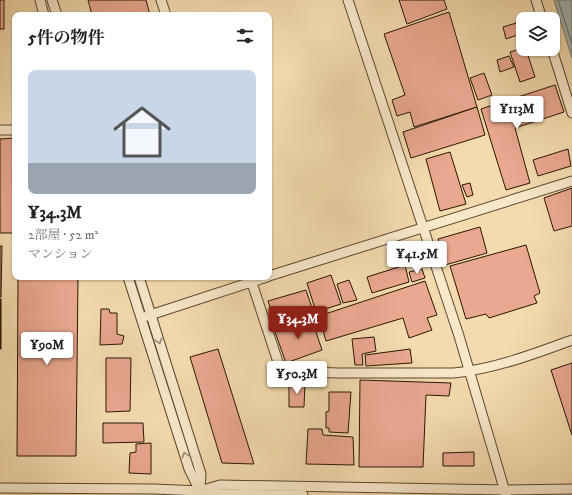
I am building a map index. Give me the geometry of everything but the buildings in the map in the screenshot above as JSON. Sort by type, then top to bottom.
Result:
[{"type":"street","points":[[40,0],[43,12]]},
{"type":"street","points":[[52,0],[56,12]]},
{"type":"street","points":[[161,0],[165,12]]},
{"type":"street","points":[[348,0],[459,336],[506,492]]},
{"type":"street","points":[[536,0],[540,12]]},
{"type":"street","points":[[554,56],[572,113]]},
{"type":"street","points":[[0,130],[12,130]]},
{"type":"street","points":[[272,276],[422,227],[572,181]]},
{"type":"street","points":[[129,280],[189,469],[201,493]]},
{"type":"street","points":[[140,280],[201,474],[201,493]]},
{"type":"street","points":[[141,318],[250,280],[281,371],[353,373],[470,372],[527,356],[572,340]]},
{"type":"street","points":[[201,493],[220,485],[506,492],[572,489]]},
{"type":"street","points":[[0,488],[303,495]]},
{"type":"water","points":[[554,0],[572,0],[572,58],[560,19],[560,12],[558,12]]}]
